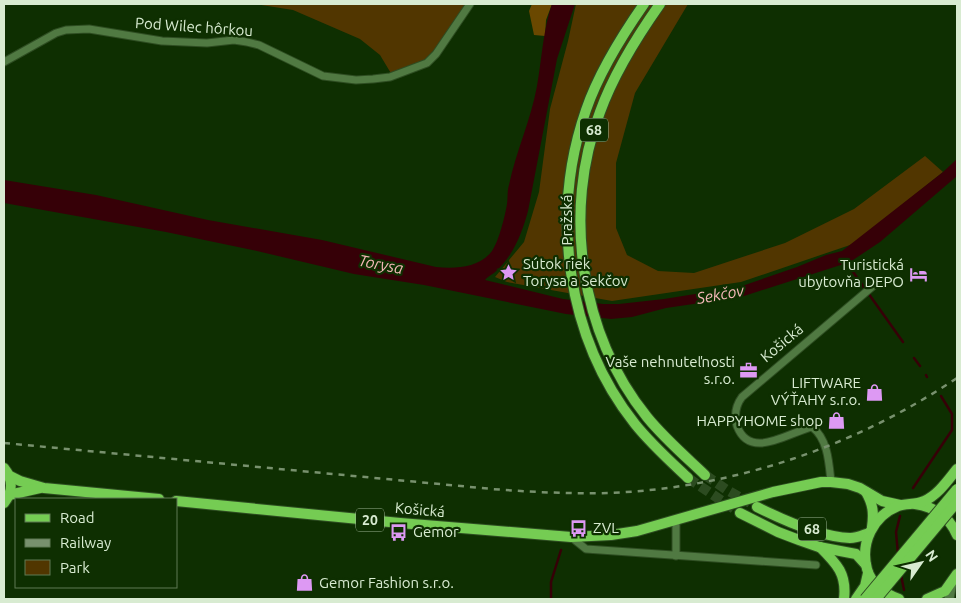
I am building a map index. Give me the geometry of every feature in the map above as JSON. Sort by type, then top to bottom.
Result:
[{"type":"main road","name":"Pražská","points":[[644,4],[609,59],[586,109],[579,132],[568,192],[567,217],[570,271],[580,314],[590,344],[615,395],[634,423],[655,447],[688,478]]},
{"type":"main road","name":"Pražská","points":[[660,4],[620,66],[592,135],[586,162],[580,218],[584,272],[594,315],[605,345],[628,390],[646,416],[664,437],[705,475]]},
{"type":"main road","points":[[871,530],[880,518],[900,505],[923,502],[933,496],[957,469]]},
{"type":"main road","points":[[7,472],[20,481],[44,488],[149,498]]},
{"type":"main road","points":[[6,499],[11,489],[7,472]]},
{"type":"main road","name":"Košická","points":[[178,501],[571,537],[611,535],[637,530],[773,492],[810,484],[831,482],[848,484],[882,501],[900,505]]},
{"type":"main road","points":[[6,499],[44,488]]},
{"type":"main road","points":[[865,599],[957,489]]},
{"type":"main road","points":[[856,599],[865,586],[867,569],[865,553],[874,513],[866,492]]},
{"type":"main road","points":[[936,510],[948,509],[957,503]]},
{"type":"main road","points":[[876,599],[957,503]]},
{"type":"main road","points":[[911,504],[927,506],[936,510],[948,519],[957,535]]},
{"type":"main road","name":"68","points":[[757,507],[788,521],[852,538],[871,530]]},
{"type":"main road","name":"68","points":[[740,513],[778,532],[819,547],[856,554],[867,569],[872,581],[898,599]]},
{"type":"main road","name":"68","points":[[819,547],[835,563],[842,574],[845,587],[844,599]]},
{"type":"main road","points":[[927,599],[945,591],[955,578]]},
{"type":"main road","name":"68","points":[[893,599],[898,599]]},
{"type":"street","name":"Pod Wilec hôrkou","points":[[4,62],[56,33],[66,30],[89,29],[162,41],[207,43],[234,40],[247,42],[259,45],[323,76],[349,80],[390,77],[427,63],[441,48],[470,4]]},
{"type":"street","name":"Košická","points":[[831,482],[829,465],[818,431],[812,427],[801,429],[772,442],[757,443],[751,441],[740,432],[736,421],[737,403],[879,281]]},
{"type":"street","points":[[676,519],[676,556]]},
{"type":"street","name":"Košická","points":[[571,537],[586,549],[816,565]]},
{"type":"street","points":[[949,599],[955,578]]},
{"type":"green space","points":[[255,4],[466,4],[447,34],[427,60],[392,75],[380,55],[360,39],[293,10]]},
{"type":"green space","points":[[576,4],[688,4],[635,93],[616,163],[616,228],[627,255],[658,271],[694,273],[785,243],[854,209],[925,156],[943,172],[853,244],[741,282],[612,301],[507,282],[495,277],[524,242],[539,192],[550,109]]},
{"type":"shaded area","points":[[532,4],[552,4],[546,20],[545,36],[534,35],[529,11]]},
{"type":"water","points":[[552,4],[575,4],[557,59],[528,211],[520,236],[512,252],[501,267],[485,280],[563,299],[603,304],[664,299],[739,287],[826,255],[842,251],[957,159],[957,176],[880,242],[850,262],[741,297],[666,308],[632,317],[611,319],[566,314],[424,285],[354,274],[166,232],[4,203],[4,180],[96,195],[208,220],[322,240],[436,267],[451,268],[474,264],[487,257],[492,251],[501,228],[512,172],[534,99]]},
{"type":"waterway","points":[[846,262],[903,342]]},
{"type":"waterway","points":[[914,358],[920,366]]},
{"type":"waterway","points":[[913,488],[952,430],[952,414],[941,396]]},
{"type":"waterway","points":[[898,554],[896,532],[900,516]]},
{"type":"waterway","points":[[551,598],[551,582],[561,550]]},
{"type":"waterway","points":[[901,575],[904,590]]},
{"type":"tunnel","points":[[705,475],[750,503]]},
{"type":"tunnel","points":[[688,478],[740,513]]},
{"type":"railway","points":[[4,443],[492,489],[550,493],[609,493],[701,483],[791,460],[877,424],[918,403],[957,378]]},
{"type":"place","name":"Sútok riek Torysa a Sekčov","points":[[509,273]]},
{"type":"place","name":"Turistická ubytovňa DEPO","points":[[918,274]]},
{"type":"place","name":"Vaše nehnuteľnosti s.r.o.","points":[[749,371]]},
{"type":"place","name":"LIFTWARE VÝŤAHY s.r.o.","points":[[875,392]]},
{"type":"place","name":"HAPPYHOME shop","points":[[837,421]]},
{"type":"place","name":"ZVL","points":[[579,528]]},
{"type":"place","name":"Gemor","points":[[399,532]]},
{"type":"place","name":"Gemor Fashion s.r.o.","points":[[305,583]]},
{"type":"water label","name":"Torysa","points":[[381,264]]},
{"type":"water label","name":"Sekčov","points":[[720,294]]}]
